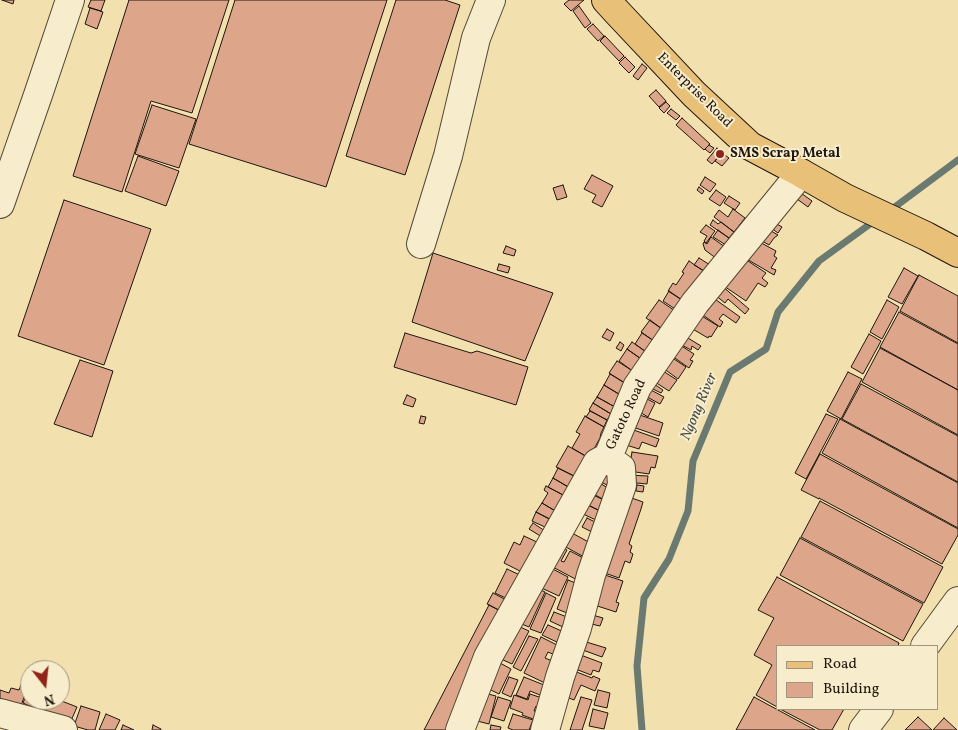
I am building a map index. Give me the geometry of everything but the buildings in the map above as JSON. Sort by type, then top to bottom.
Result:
[{"type":"main road","name":"Enterprise Road","points":[[606,0],[694,94],[750,146],[844,198],[958,253]]},
{"type":"street","points":[[0,204],[70,0]]},
{"type":"street","points":[[421,244],[448,156],[476,38],[491,0]]},
{"type":"street","name":"Gatoto Road","points":[[460,730],[488,657],[597,463],[608,457],[637,387],[695,303],[801,173]]},
{"type":"street","points":[[545,730],[560,677],[577,628],[591,575],[622,485],[621,468],[608,457]]},
{"type":"street","points":[[926,645],[958,601]]},
{"type":"street","points":[[863,730],[878,710]]},
{"type":"street","points":[[0,713],[63,730]]},
{"type":"waterway","name":"Ngong River","points":[[888,212],[958,160]]},
{"type":"waterway","name":"Ngong River","points":[[642,730],[637,666],[644,598],[669,559],[688,511],[693,461],[730,372],[766,349],[778,312],[819,261],[877,219]]},
{"type":"place","name":"SMS Scrap Metal","points":[[720,154]]}]
